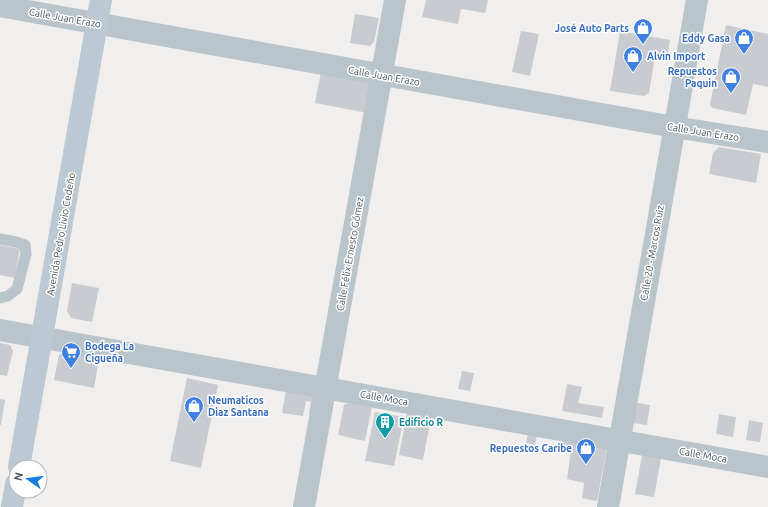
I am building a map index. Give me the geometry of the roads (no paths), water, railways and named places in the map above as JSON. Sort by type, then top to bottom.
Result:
[{"type":"main road","name":"Avenida Pedro Livio Cedeño","points":[[20,459],[101,0]]},
{"type":"street","name":"Calle Félix Ernesto Gómez","points":[[304,507],[395,0]]},
{"type":"street","name":"Calle 20 - Marcos Ruiz","points":[[608,507],[697,0]]},
{"type":"street","name":"Calle Juan Erazo","points":[[0,6],[674,128],[768,142]]},
{"type":"street","name":"Calle Moca","points":[[0,330],[768,467]]},
{"type":"lane","points":[[0,239],[25,245],[26,254],[17,289],[8,296],[0,298]]},
{"type":"place","name":"José Auto Parts","points":[[643,45]]},
{"type":"place","name":"Eddy Gasa","points":[[744,55]]},
{"type":"place","name":"Alvin Import","points":[[633,73]]},
{"type":"place","name":"Repuestos Paquin","points":[[731,94]]},
{"type":"place","name":"Bodega La Cigueña","points":[[71,369]]},
{"type":"place","name":"Neumaticos Diaz Santana","points":[[194,423]]},
{"type":"place","name":"Edificio R","points":[[385,439]]},
{"type":"place","name":"Repuestos Caribe","points":[[586,465]]}]
